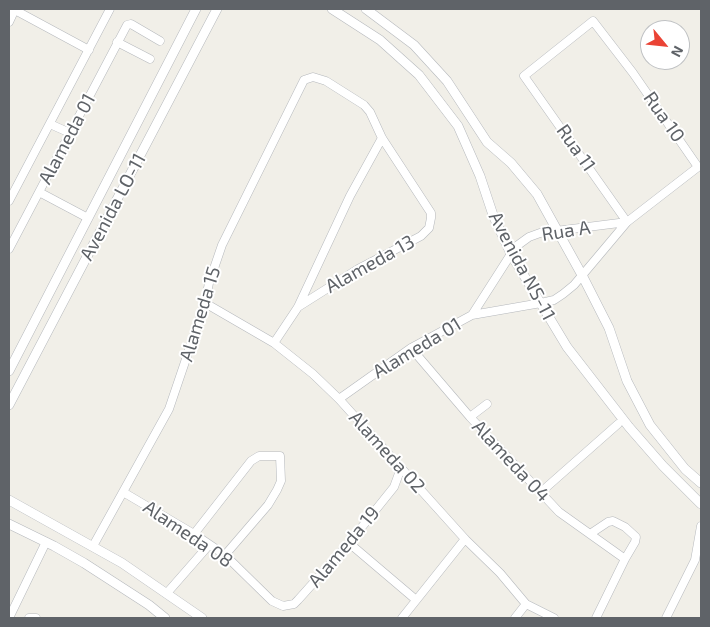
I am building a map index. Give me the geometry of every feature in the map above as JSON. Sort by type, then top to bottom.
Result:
[{"type":"street","points":[[9,22],[14,9],[89,50]]},
{"type":"street","points":[[9,199],[110,9]]},
{"type":"street","name":"Avenida LO-11","points":[[9,370],[196,9]]},
{"type":"street","name":"Avenida LO-11","points":[[9,406],[216,9]]},
{"type":"street","name":"Avenida NS-11","points":[[332,9],[380,40],[419,74],[458,126],[480,176],[493,215],[511,254],[567,347],[663,466],[701,504]]},
{"type":"street","points":[[366,9],[414,44],[447,81],[487,142],[511,163],[537,194],[609,328],[627,381],[650,425],[685,469],[701,483]]},
{"type":"street","name":"Rua 11","points":[[593,21],[524,76],[627,222]]},
{"type":"street","name":"Rua 10","points":[[593,21],[633,73],[698,167]]},
{"type":"street","name":"Alameda 01","points":[[9,249],[126,25],[131,24],[160,41]]},
{"type":"street","points":[[117,42],[150,59]]},
{"type":"street","name":"Alameda 13","points":[[298,307],[358,269],[421,236],[431,223],[431,213],[382,138],[374,117],[364,105],[326,81],[313,77],[304,80]]},
{"type":"street","name":"Alameda 15","points":[[93,546],[169,409],[205,304],[209,283],[222,245],[304,80]]},
{"type":"street","points":[[50,124],[70,133]]},
{"type":"street","name":"Alameda 13","points":[[274,343],[298,307],[350,196],[382,138]]},
{"type":"street","name":"Rua A","points":[[472,315],[554,300],[574,285],[627,222],[698,167]]},
{"type":"street","points":[[39,192],[88,218]]},
{"type":"street","name":"Rua A","points":[[472,315],[511,254],[518,245],[529,237],[540,233],[627,222]]},
{"type":"street","name":"Alameda 02","points":[[205,304],[274,343],[313,374],[339,399],[465,539],[500,573],[526,604],[554,618]]},
{"type":"street","name":"Alameda 01","points":[[339,399],[411,348],[472,315]]},
{"type":"street","name":"Alameda 04","points":[[411,348],[470,418],[559,512],[625,559]]},
{"type":"street","points":[[470,418],[487,404]]},
{"type":"street","points":[[541,492],[618,424]]},
{"type":"street","points":[[194,534],[251,461],[259,456],[280,456],[281,480],[277,490],[268,504],[225,555]]},
{"type":"street","name":"Alameda 19","points":[[272,601],[283,606],[294,604],[349,544],[394,487],[401,468]]},
{"type":"street","name":"Alameda 08","points":[[122,492],[194,534],[225,555],[272,601]]},
{"type":"street","points":[[9,500],[122,563],[202,618]]},
{"type":"street","points":[[590,534],[608,522],[617,522],[636,537],[596,618]]},
{"type":"street","points":[[9,524],[46,542],[113,581],[165,618]]},
{"type":"street","points":[[666,618],[698,558],[701,526]]},
{"type":"street","points":[[402,618],[415,599],[465,539]]},
{"type":"street","points":[[9,618],[46,542]]},
{"type":"street","points":[[349,544],[415,599]]},
{"type":"street","points":[[167,593],[209,545]]},
{"type":"street","points":[[515,618],[526,604]]},
{"type":"street","points":[[29,618],[36,618]]}]
